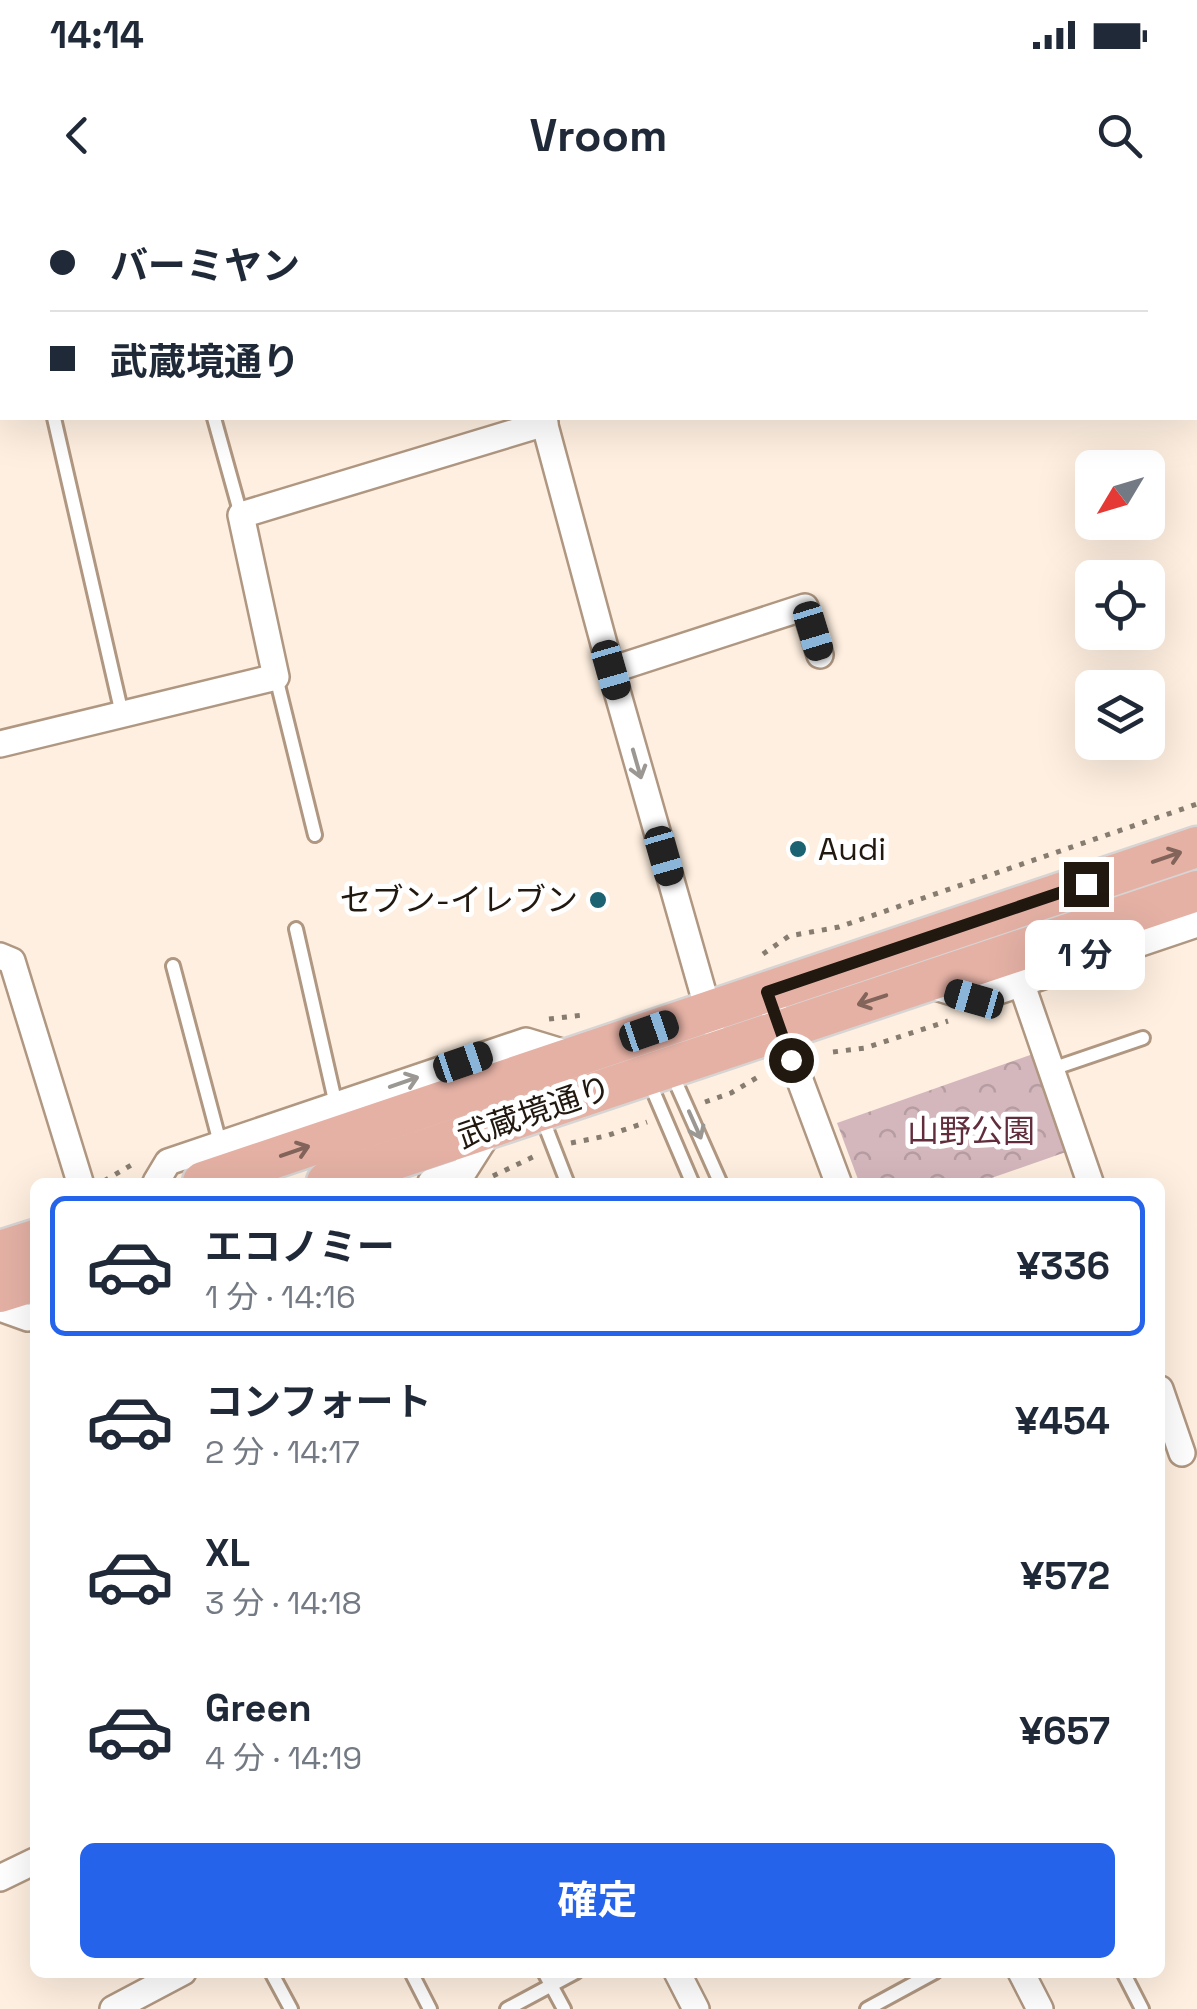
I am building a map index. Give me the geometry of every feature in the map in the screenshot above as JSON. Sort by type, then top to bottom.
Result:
[{"type":"main road","name":"武蔵境通り","points":[[214,1178],[708,1011],[759,976],[1197,847]]},
{"type":"main road","name":"武蔵境通り","points":[[339,1178],[720,1050],[786,1045],[922,984],[1197,891]]},
{"type":"main road","points":[[0,1252],[30,1242]]},
{"type":"main road","points":[[0,1292],[30,1283]]},
{"type":"street","points":[[0,744],[276,677],[241,515],[544,420],[720,1050]]},
{"type":"street","points":[[611,670],[806,607],[820,655]]},
{"type":"street","points":[[922,984],[974,999],[1197,924]]},
{"type":"street","points":[[0,956],[12,961],[79,1178]]},
{"type":"street","points":[[759,976],[836,1178]]},
{"type":"street","points":[[1022,985],[1089,1178]]},
{"type":"street","points":[[158,1178],[168,1162],[526,1041],[576,1056]]},
{"type":"street","points":[[443,1178],[464,1171],[492,1127]]},
{"type":"street","points":[[0,1308],[30,1317]]},
{"type":"street","points":[[1165,1405],[1180,1454]]},
{"type":"street","points":[[0,1878],[30,1863]]},
{"type":"street","points":[[114,2009],[154,2001],[177,1978]]},
{"type":"street","points":[[680,1978],[696,2009]]},
{"type":"street","points":[[1024,1978],[1040,2009]]},
{"type":"lane","points":[[54,420],[122,714]]},
{"type":"lane","points":[[215,420],[241,515]]},
{"type":"lane","points":[[276,677],[315,835]]},
{"type":"lane","points":[[296,929],[336,1105]]},
{"type":"lane","points":[[172,966],[220,1143]]},
{"type":"lane","points":[[1052,1069],[1143,1038]]},
{"type":"lane","points":[[658,1071],[687,1108],[718,1178]]},
{"type":"lane","points":[[658,1071],[664,1116],[690,1178]]},
{"type":"lane","points":[[539,1110],[565,1178]]},
{"type":"lane","points":[[274,1978],[291,2009]]},
{"type":"lane","points":[[414,1978],[430,2009]]},
{"type":"lane","points":[[547,1978],[564,2009]]},
{"type":"lane","points":[[507,2009],[565,1978]]},
{"type":"lane","points":[[867,2009],[924,1978]]},
{"type":"lane","points":[[1127,1978],[1142,2009]]},
{"type":"path","points":[[759,976],[789,936],[839,927],[1197,804]]},
{"type":"path","points":[[539,1020],[596,1014]]},
{"type":"path","points":[[687,1108],[732,1092],[786,1045],[865,1048],[954,1018]]},
{"type":"path","points":[[493,1176],[554,1148],[606,1136],[664,1116]]},
{"type":"path","points":[[109,1178],[141,1160]]},
{"type":"green space","name":"山野公園","points":[[1033,1054],[1066,1152],[991,1178],[858,1178],[837,1123]]},
{"type":"place","name":"Audi","points":[[798,849]]},
{"type":"place","name":"セブン-イレブン","points":[[598,900]]},
{"type":"route","points":[[791,1060],[767,992],[1086,884]]}]
